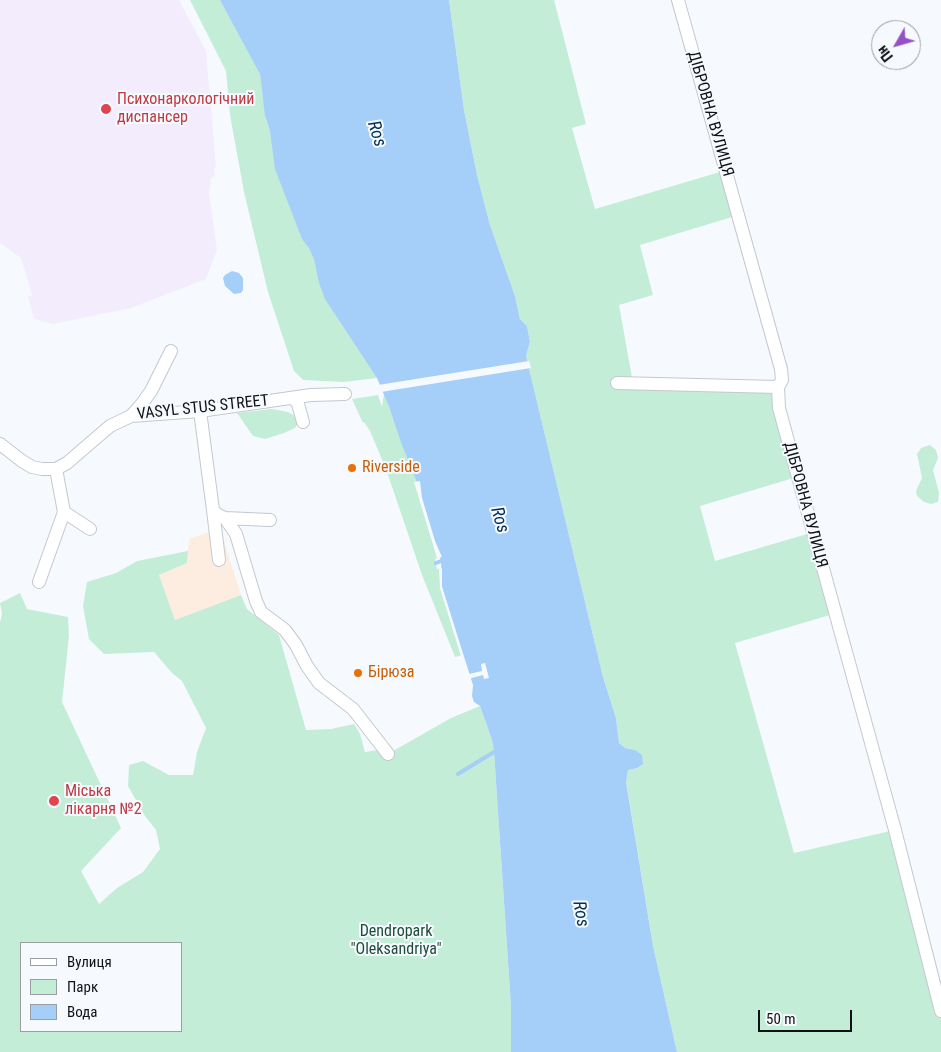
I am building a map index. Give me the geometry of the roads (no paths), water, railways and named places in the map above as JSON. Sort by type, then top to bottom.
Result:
[{"type":"street","name":"ДІБРОВНА ВУЛИЦЯ","points":[[678,0],[781,369],[782,380],[778,387],[779,408],[892,821],[941,1011]]},
{"type":"street","points":[[131,416],[150,391],[171,351]]},
{"type":"street","points":[[616,383],[778,387]]},
{"type":"street","name":"VASYL STUS STREET","points":[[56,469],[67,463],[110,426],[131,416],[200,411],[311,395],[345,394]]},
{"type":"street","points":[[294,398],[304,422]]},
{"type":"street","points":[[200,411],[218,560]]},
{"type":"street","points":[[0,444],[32,467],[56,469],[64,512],[39,582]]},
{"type":"street","points":[[213,510],[225,518],[236,534],[261,612],[285,630],[319,683],[353,709],[388,754]]},
{"type":"street","points":[[64,512],[90,529]]},
{"type":"street","points":[[225,518],[270,520]]},
{"type":"water","name":"Ros","points":[[220,0],[449,0],[464,110],[477,175],[490,225],[515,296],[520,319],[527,326],[530,342],[526,356],[603,677],[616,718],[619,743],[625,748],[635,750],[642,755],[643,764],[628,770],[626,782],[653,946],[677,1052],[511,1052],[511,1006],[492,740],[480,706],[474,702],[472,696],[473,685],[442,587],[441,561],[416,480],[377,378],[325,299],[319,283],[314,259],[302,239],[275,169],[270,131],[265,116],[260,74]]},
{"type":"water","points":[[232,271],[239,273],[243,278],[243,290],[241,293],[234,294],[225,286],[223,278]]},
{"type":"waterway","points":[[436,563],[441,561]]},
{"type":"waterway","points":[[458,774],[494,752]]},
{"type":"place","name":"Психонаркологічний диспансер","points":[[106,109]]},
{"type":"place","name":"Riverside","points":[[352,468]]},
{"type":"place","name":"Бірюза","points":[[358,673]]},
{"type":"place","name":"Міська лікарня №2","points":[[54,801]]},
{"type":"park label","name":"Dendropark \"Oleksandriya\"","points":[[396,941]]}]
